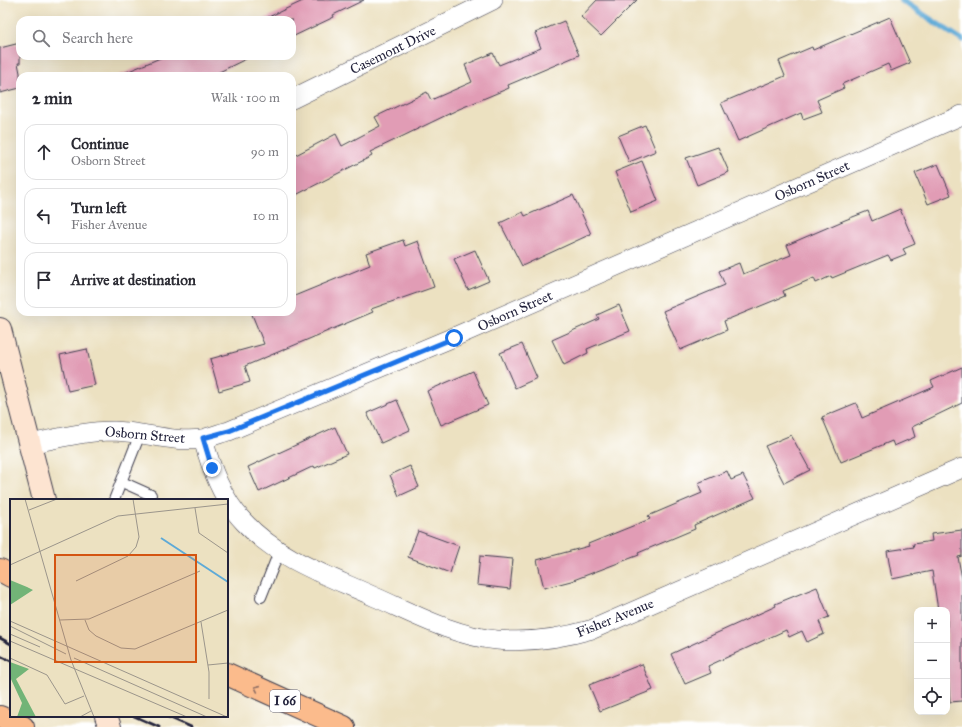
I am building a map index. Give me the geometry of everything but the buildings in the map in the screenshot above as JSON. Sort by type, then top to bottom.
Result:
[{"type":"highway","points":[[0,570],[10,576]]},
{"type":"highway","points":[[0,573],[10,577]]},
{"type":"highway","name":"I 66","points":[[228,674],[344,727]]},
{"type":"highway","points":[[0,717],[23,727]]},
{"type":"main road","points":[[0,329],[44,499]]},
{"type":"main road","points":[[106,717],[110,727]]},
{"type":"street","name":"Casemont Drive","points":[[296,97],[493,0]]},
{"type":"street","name":"Osborn Street","points":[[30,444],[95,432],[116,431],[178,439],[203,438],[229,431],[454,338],[962,115]]},
{"type":"street","name":"Fisher Avenue","points":[[203,438],[212,468],[228,499]]},
{"type":"street","name":"Fisher Avenue","points":[[228,500],[231,506],[258,537],[279,552],[309,567],[451,630],[498,640],[544,640],[563,637],[593,629],[962,468]]},
{"type":"lane","points":[[114,499],[140,434]]},
{"type":"lane","points":[[122,482],[151,495]]},
{"type":"lane","points":[[261,597],[279,552]]},
{"type":"waterway","points":[[901,0],[962,40]]},
{"type":"railway","points":[[0,638],[10,643]]},
{"type":"railway","points":[[0,656],[10,661]]},
{"type":"railway","points":[[136,717],[159,727]]},
{"type":"railway","points":[[168,717],[191,727]]},
{"type":"route","points":[[212,468],[203,438],[229,431],[454,338]]}]
